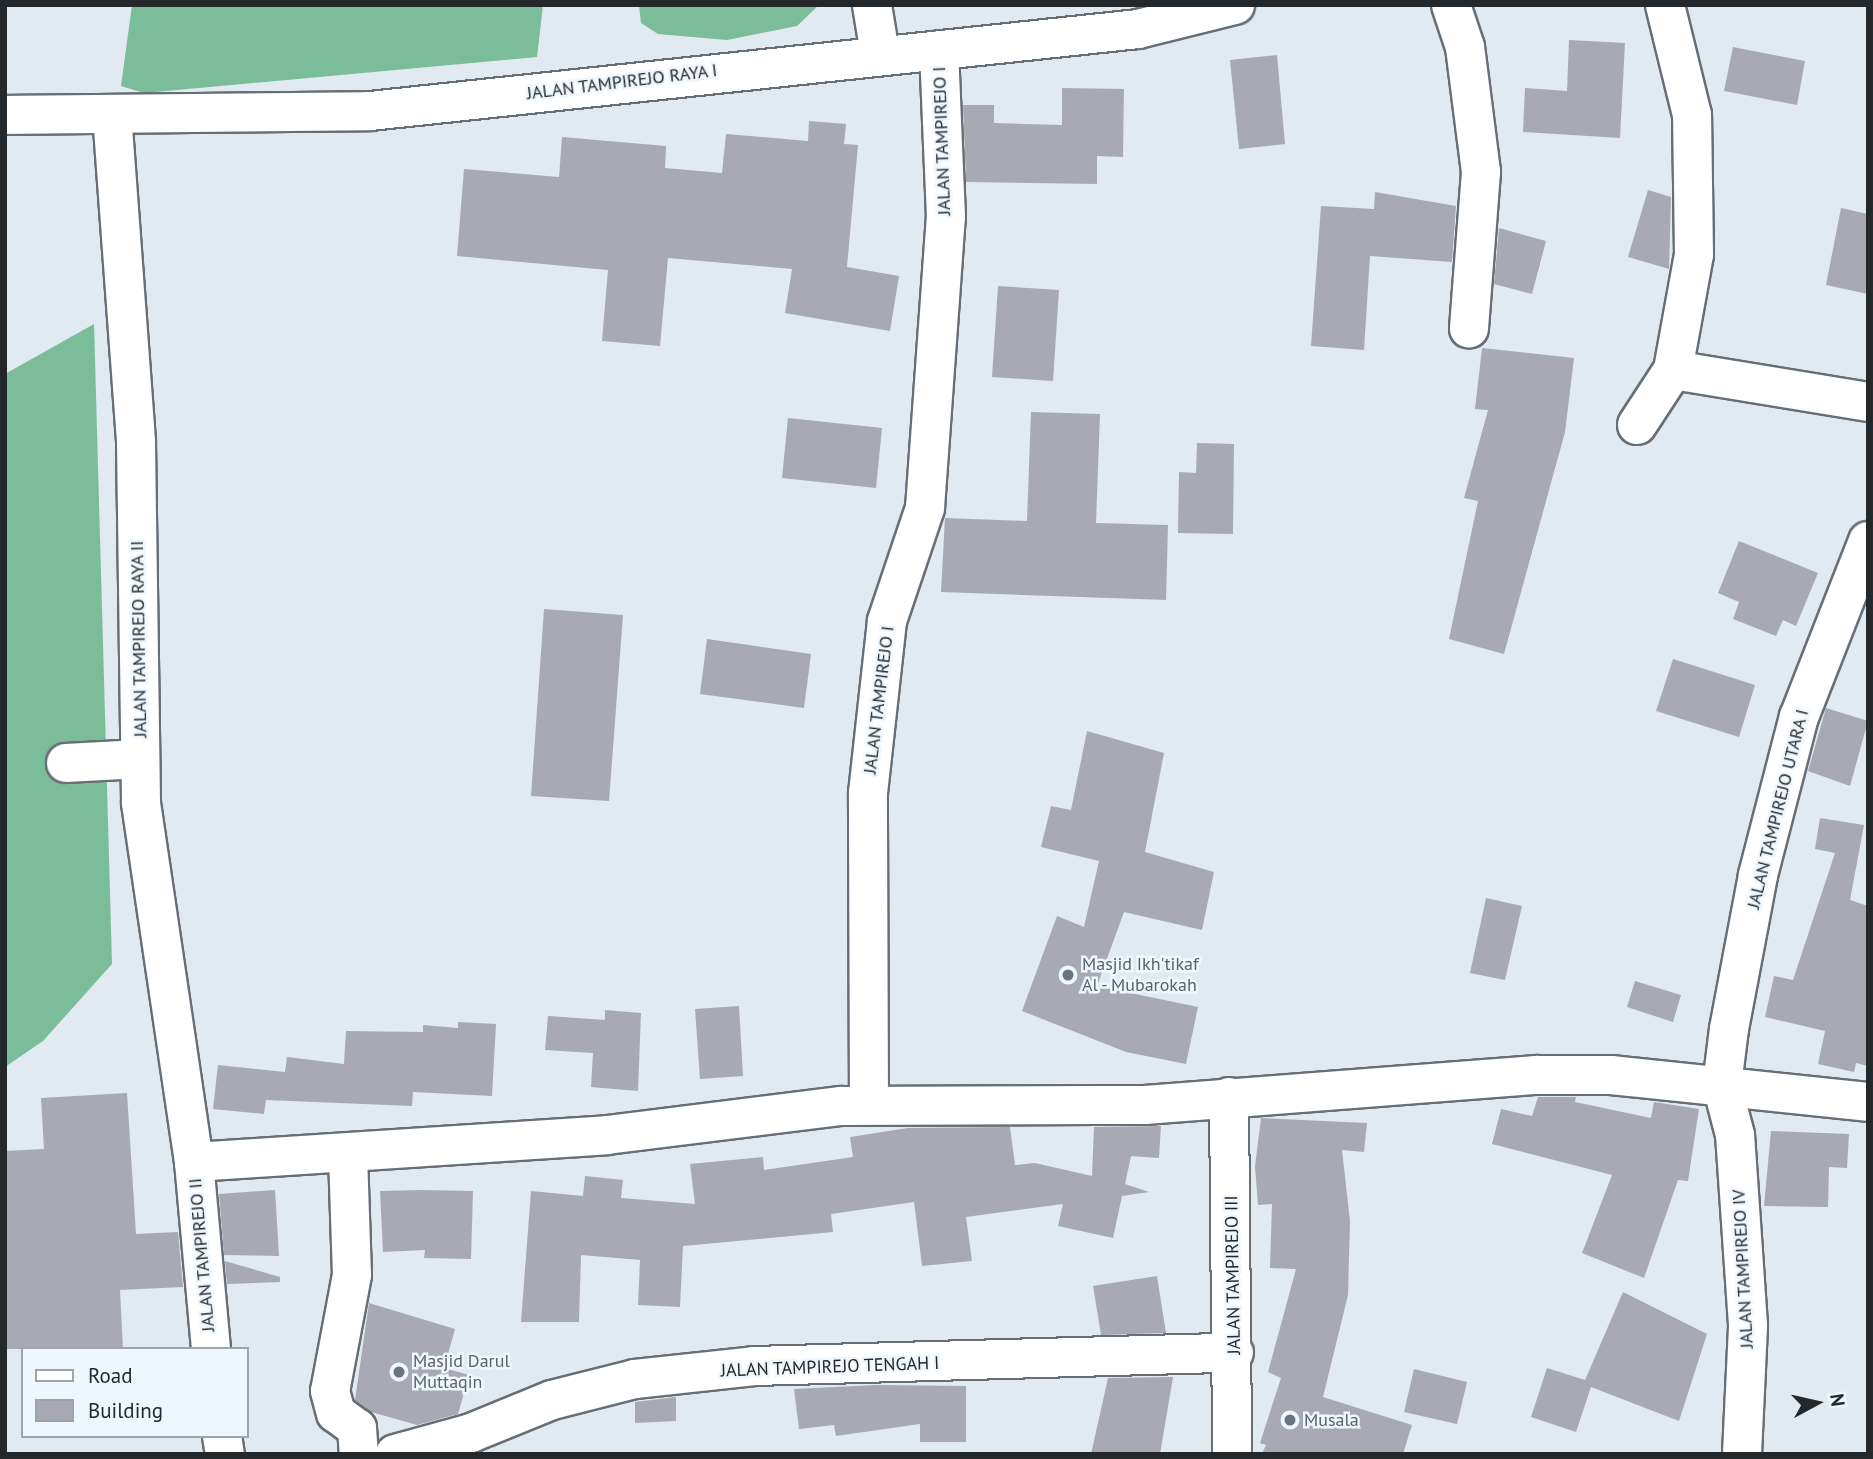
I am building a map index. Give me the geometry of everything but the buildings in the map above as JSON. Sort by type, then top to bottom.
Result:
[{"type":"street","points":[[872,5],[880,54]]},
{"type":"street","points":[[1451,5],[1465,47],[1481,172],[1469,329]]},
{"type":"street","points":[[1637,425],[1673,370],[1694,255],[1696,165],[1692,115],[1665,5]]},
{"type":"street","name":"JALAN TAMPIREJO RAYA I","points":[[5,114],[370,111],[880,54],[1138,29],[1229,6]]},
{"type":"street","name":"JALAN TAMPIREJO I","points":[[869,1105],[868,793],[887,621],[925,508],[946,217],[939,50]]},
{"type":"street","name":"JALAN TAMPIREJO RAYA II","points":[[112,114],[136,443],[141,803],[194,1162]]},
{"type":"street","points":[[1673,370],[1868,402]]},
{"type":"street","name":"JALAN TAMPIREJO UTARA I","points":[[1722,1085],[1758,875],[1799,717],[1868,541]]},
{"type":"street","points":[[65,763],[140,759]]},
{"type":"street","points":[[194,1162],[348,1155],[607,1135],[869,1105],[1145,1105],[1537,1075],[1722,1085],[1868,1102]]},
{"type":"street","name":"JALAN TAMPIREJO IV","points":[[1722,1085],[1735,1135],[1748,1325],[1742,1454]]},
{"type":"street","name":"JALAN TAMPIREJO III","points":[[1229,1097],[1234,1353],[1232,1454]]},
{"type":"street","points":[[348,1155],[352,1275],[330,1391],[336,1413],[357,1428],[359,1454]]},
{"type":"street","name":"JALAN TAMPIREJO II","points":[[194,1162],[211,1347]]},
{"type":"street","name":"JALAN TAMPIREJO TENGAH I","points":[[395,1454],[472,1443],[552,1400],[635,1379],[754,1366],[1234,1353]]},
{"type":"green space","points":[[132,5],[543,5],[537,57],[144,93],[121,86]]},
{"type":"green space","points":[[639,5],[819,5],[797,26],[727,40],[658,34],[641,23]]},
{"type":"green space","points":[[94,324],[112,964],[43,1041],[5,1067],[5,374]]},
{"type":"place","name":"Masjid Ikh'tikaf Al - Mubarokah","points":[[1068,975]]},
{"type":"place","name":"Masjid Darul Muttaqin","points":[[399,1372]]},
{"type":"place","name":"Musala","points":[[1290,1420]]}]
